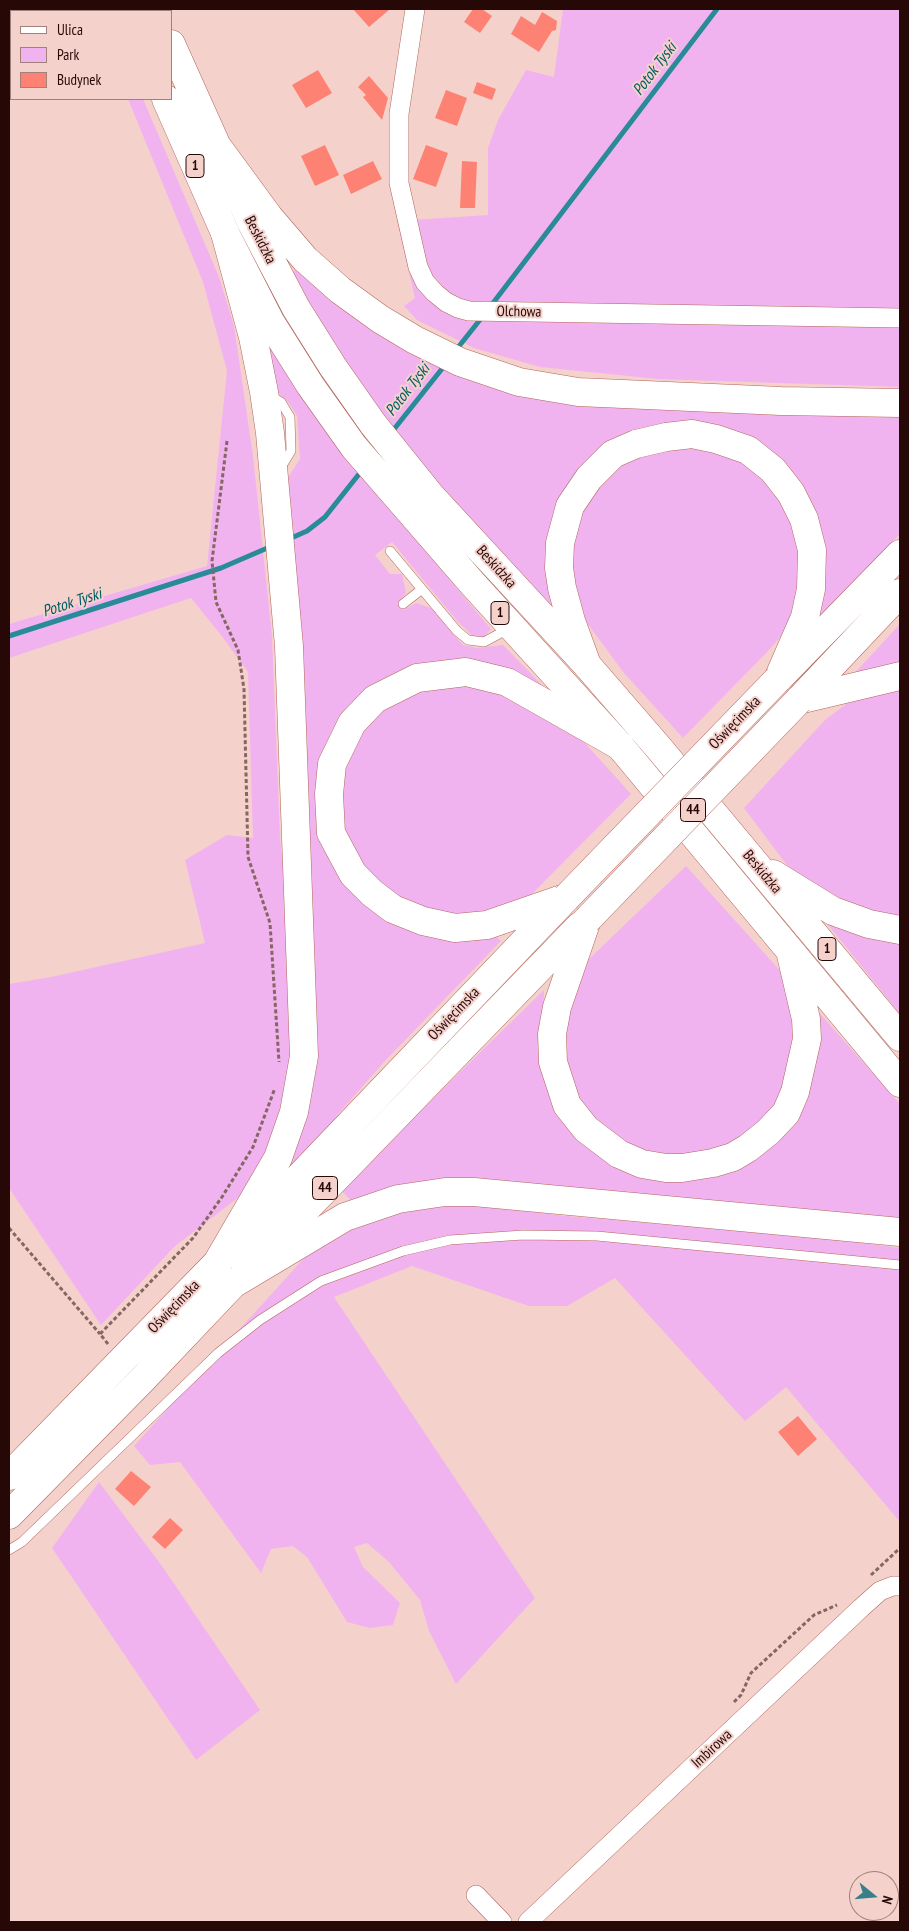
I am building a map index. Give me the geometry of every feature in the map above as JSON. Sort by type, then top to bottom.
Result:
[{"type":"main road","name":"Beskidzka","points":[[172,46],[251,222],[296,308],[333,367],[373,424],[401,460],[492,564],[587,665],[658,747],[900,1037]]},
{"type":"main road","name":"Beskidzka","points":[[166,100],[225,233],[271,323],[310,385],[354,447],[512,627],[620,746],[900,1083]]},
{"type":"main road","points":[[217,146],[269,217],[305,259],[348,296],[380,319],[414,340],[460,362],[519,382],[578,392],[781,401],[900,403]]},
{"type":"main road","points":[[225,233],[253,337],[264,392],[274,477],[289,646],[304,1056],[294,1112],[278,1158],[225,1274]]},
{"type":"main road","points":[[587,665],[571,621],[559,568],[560,543],[570,506],[589,478],[614,454],[644,442],[692,434],[716,439],[748,450],[773,470],[791,493],[804,519],[812,550],[811,589],[804,617],[778,679]]},
{"type":"main road","name":"Oświęcimska","points":[[9,1515],[143,1379],[225,1274],[566,898],[900,554]]},
{"type":"main road","name":"Oświęcimska","points":[[9,1476],[225,1274],[587,920],[900,593]]},
{"type":"main road","points":[[566,898],[487,925],[455,928],[424,922],[392,909],[353,874],[331,833],[329,794],[332,764],[352,723],[375,699],[416,678],[466,672],[507,682],[620,746]]},
{"type":"main road","points":[[799,700],[900,676]]},
{"type":"main road","points":[[752,861],[833,911],[869,924],[900,930]]},
{"type":"main road","points":[[587,920],[564,983],[552,1034],[553,1062],[567,1105],[586,1129],[619,1154],[642,1164],[666,1168],[682,1168],[713,1163],[733,1157],[768,1132],[786,1113],[799,1078],[807,1039],[806,1019],[789,949]]},
{"type":"main road","points":[[225,1274],[345,1217],[398,1199],[445,1192],[474,1192],[900,1232]]},
{"type":"street","name":"Olchowa","points":[[415,9],[399,114],[399,183],[418,267],[426,282],[446,302],[469,311],[900,318]]},
{"type":"street","name":"Imbirowa","points":[[528,1922],[861,1608],[880,1591],[893,1586],[900,1586]]},
{"type":"street","points":[[476,1895],[502,1922]]},
{"type":"lane","points":[[390,551],[457,631],[468,640],[484,642],[512,627]]},
{"type":"lane","points":[[403,604],[422,589]]},
{"type":"lane","points":[[9,1550],[22,1542],[218,1353],[260,1320],[321,1281],[403,1251],[450,1240],[523,1235],[597,1236],[900,1265]]},
{"type":"path","points":[[227,441],[212,561],[216,602],[238,650],[244,689],[248,857],[270,923],[280,1056],[279,1066]]},
{"type":"path","points":[[100,1334],[193,1238],[253,1148],[276,1085]]},
{"type":"path","points":[[9,1228],[108,1344]]},
{"type":"path","points":[[101,1351],[114,1337]]},
{"type":"path","points":[[740,1695],[751,1673],[814,1615],[834,1607]]},
{"type":"green space","points":[[563,9],[900,9],[900,387],[658,379],[540,367],[474,348],[417,320],[404,306],[415,298],[397,221],[488,215],[488,148],[498,120],[526,70],[554,77]]},
{"type":"green space","points":[[128,100],[143,100],[219,277],[234,326],[253,456],[272,636],[280,839],[295,954],[296,1055],[286,1113],[256,1184],[175,1246],[101,1325],[9,1188],[9,984],[51,977],[205,943],[185,860],[227,835],[253,838],[248,672],[191,598],[9,658],[9,624],[207,566],[227,371],[203,282]]},
{"type":"green space","points":[[299,264],[495,383],[900,409],[900,534],[814,623],[791,473],[642,433],[559,512],[558,616],[428,475],[332,349],[290,276]]},
{"type":"green space","points":[[265,332],[354,466],[491,629],[484,637],[473,636],[458,622],[392,542],[375,555],[390,574],[402,574],[406,593],[398,603],[404,610],[416,603],[431,608],[463,645],[478,648],[503,645],[543,686],[540,690],[487,663],[448,662],[332,740],[349,884],[492,932],[501,941],[384,1062],[339,1113],[310,1152],[264,1199],[303,1101],[282,487],[300,459],[297,416],[289,403],[275,390]]},
{"type":"green space","points":[[698,441],[769,474],[805,546],[796,619],[768,651],[683,738],[624,673],[579,612],[568,545],[584,495],[610,464]]},
{"type":"green space","points":[[900,624],[900,671],[850,678]]},
{"type":"green space","points":[[467,680],[545,713],[585,743],[631,794],[527,899],[487,917],[442,917],[397,902],[357,865],[339,820],[342,774],[361,726],[397,698],[421,685]]},
{"type":"green space","points":[[900,687],[900,924],[847,909],[792,872],[744,808],[825,720],[850,701]]},
{"type":"green space","points":[[686,866],[784,975],[796,1013],[796,1061],[779,1106],[739,1145],[662,1160],[594,1128],[569,1087],[560,1039],[589,959]]},
{"type":"green space","points":[[825,921],[900,941],[900,1014]]},
{"type":"green space","points":[[544,990],[543,1028],[610,1158],[749,1163],[785,1134],[813,1076],[815,1008],[900,1104],[900,1225],[701,1202],[354,1204],[340,1189]]},
{"type":"green space","points":[[473,1205],[566,1216],[826,1238],[900,1248],[900,1522],[786,1387],[745,1421],[615,1278],[567,1306],[529,1306],[412,1266],[334,1297],[535,1598],[456,1684],[429,1631],[420,1600],[389,1562],[367,1543],[354,1547],[363,1567],[400,1603],[393,1625],[370,1628],[347,1622],[307,1557],[293,1546],[271,1549],[261,1573],[180,1462],[150,1465],[134,1446],[314,1247],[354,1228],[414,1208]]},
{"type":"green space","points":[[99,1482],[162,1566],[260,1710],[196,1760],[52,1548]]},
{"type":"building","points":[[353,9],[390,9],[369,27]]},
{"type":"building","points":[[473,9],[482,9],[492,16],[480,33],[464,22]]},
{"type":"building","points":[[542,12],[557,21],[556,30],[552,31],[539,52],[511,34],[521,16],[535,25]]},
{"type":"building","points":[[318,70],[332,93],[306,108],[292,85]]},
{"type":"building","points":[[369,76],[388,98],[382,120],[363,97],[366,95],[358,87]]},
{"type":"building","points":[[477,82],[496,89],[492,100],[473,93]]},
{"type":"building","points":[[446,90],[467,98],[457,126],[435,118]]},
{"type":"building","points":[[325,145],[339,175],[315,186],[301,156]]},
{"type":"building","points":[[426,145],[448,153],[436,187],[413,179]]},
{"type":"building","points":[[373,161],[382,179],[351,194],[343,175]]},
{"type":"building","points":[[462,161],[477,162],[475,208],[460,208]]},
{"type":"building","points":[[798,1416],[817,1439],[798,1456],[778,1432]]},
{"type":"building","points":[[131,1471],[151,1487],[134,1506],[115,1489]]},
{"type":"building","points":[[170,1518],[183,1530],[165,1549],[152,1537]]},
{"type":"waterway","name":"Potok Tyski","points":[[490,307],[717,9]]},
{"type":"waterway","name":"Potok Tyski","points":[[456,350],[483,316]]},
{"type":"waterway","name":"Potok Tyski","points":[[391,433],[445,365]]},
{"type":"waterway","name":"Potok Tyski","points":[[289,539],[307,531],[325,517],[363,469]]},
{"type":"waterway","name":"Potok Tyski","points":[[9,636],[221,568],[272,546]]}]
